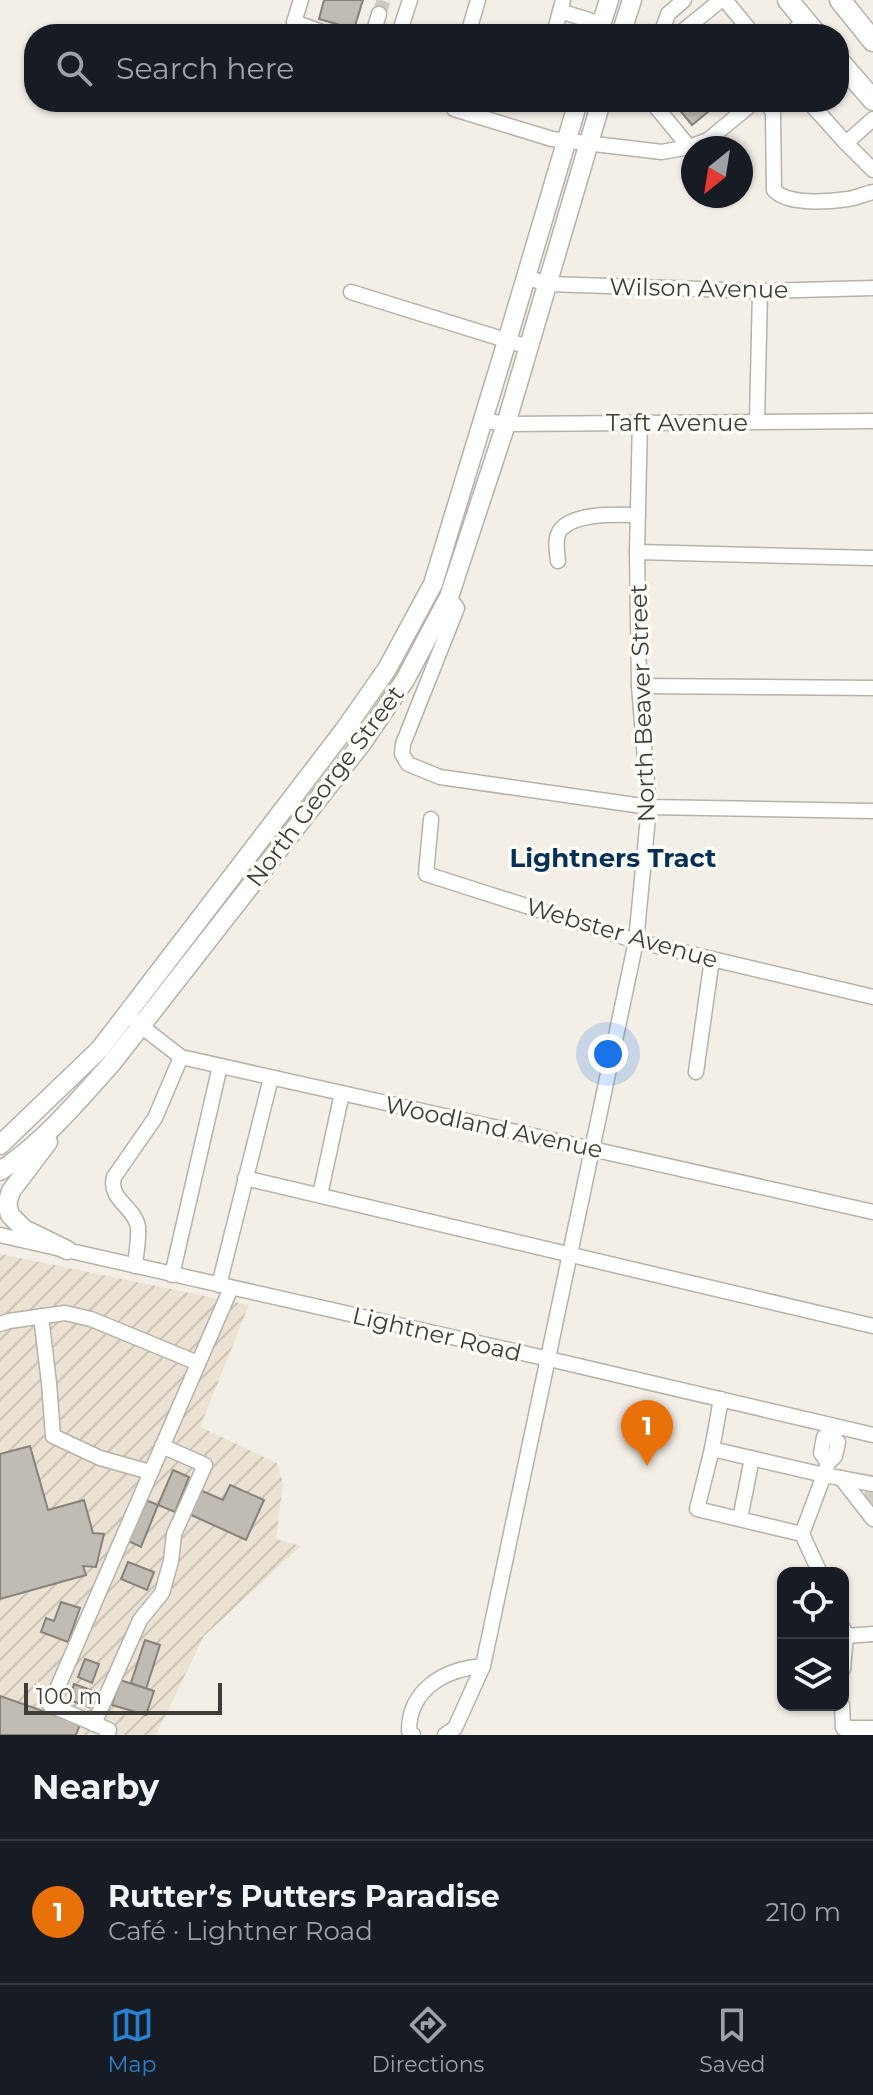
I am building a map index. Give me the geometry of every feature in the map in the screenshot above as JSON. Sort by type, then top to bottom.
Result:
[{"type":"highway","points":[[788,0],[801,24]]},
{"type":"highway","points":[[840,0],[873,41]]},
{"type":"highway","points":[[849,72],[873,100]]},
{"type":"main road","points":[[602,24],[609,0]]},
{"type":"main road","points":[[624,24],[632,0]]},
{"type":"main road","name":"North George Street","points":[[0,1171],[17,1160],[72,1107],[112,1063],[135,1020],[387,669],[433,584],[575,112]]},
{"type":"main road","name":"North George Street","points":[[0,1145],[100,1049],[135,1020],[362,743],[405,680],[449,597],[506,424],[598,112]]},
{"type":"main road","points":[[67,1250],[24,1229],[10,1215],[7,1204],[11,1191],[72,1107]]},
{"type":"street","points":[[300,24],[294,22],[301,0]]},
{"type":"street","points":[[402,24],[410,0]]},
{"type":"street","points":[[471,24],[478,0]]},
{"type":"street","points":[[664,24],[668,14],[684,0]]},
{"type":"street","points":[[692,24],[723,0],[744,24]]},
{"type":"street","points":[[562,6],[592,24]]},
{"type":"street","points":[[376,24],[379,14]]},
{"type":"street","points":[[464,112],[552,139],[662,152],[681,148]]},
{"type":"street","points":[[660,112],[681,137]]},
{"type":"street","points":[[713,136],[742,112]]},
{"type":"street","points":[[773,112],[774,190],[780,197],[794,201],[849,199],[873,192]]},
{"type":"street","points":[[818,112],[873,170]]},
{"type":"street","points":[[846,143],[873,119]]},
{"type":"street","name":"Wilson Avenue","points":[[525,277],[548,284],[760,291],[873,288]]},
{"type":"street","points":[[757,421],[760,291]]},
{"type":"street","points":[[351,292],[528,347]]},
{"type":"street","name":"Taft Avenue","points":[[482,420],[506,424],[873,421]]},
{"type":"street","name":"North Beaver Street","points":[[445,1735],[455,1728],[483,1666],[636,941],[649,807],[639,686],[637,552],[640,421]]},
{"type":"street","points":[[558,561],[557,541],[561,530],[573,522],[596,515],[638,515]]},
{"type":"street","points":[[637,552],[873,558]]},
{"type":"street","points":[[449,597],[457,608],[403,744],[402,754],[408,764],[440,777],[649,807],[873,811]]},
{"type":"street","points":[[639,686],[873,688]]},
{"type":"street","name":"Webster Avenue","points":[[431,819],[426,874],[636,941],[873,997]]},
{"type":"street","points":[[696,1072],[712,959]]},
{"type":"street","name":"Woodland Avenue","points":[[135,1020],[181,1057],[873,1212]]},
{"type":"street","points":[[135,1266],[138,1225],[112,1186],[114,1177],[155,1118],[181,1057]]},
{"type":"street","points":[[172,1275],[220,1066]]},
{"type":"street","points":[[107,1735],[109,1730],[50,1705],[198,1363],[225,1286],[245,1178],[271,1078]]},
{"type":"street","points":[[320,1195],[342,1093]]},
{"type":"street","points":[[245,1178],[873,1326]]},
{"type":"street","name":"Lightner Road","points":[[0,1235],[721,1399],[832,1430],[873,1435]]},
{"type":"street","points":[[0,1324],[65,1313],[91,1319],[198,1363]]},
{"type":"street","points":[[41,1316],[53,1436],[100,1458],[150,1472]]},
{"type":"street","points":[[721,1399],[697,1509],[802,1534]]},
{"type":"street","points":[[817,1567],[802,1534],[826,1469],[821,1453],[824,1437],[832,1430]]},
{"type":"street","points":[[94,1724],[140,1620],[162,1593],[171,1561],[174,1534],[205,1465],[162,1446]]},
{"type":"street","points":[[712,1449],[826,1469],[871,1500]]},
{"type":"street","points":[[740,1519],[752,1458]]},
{"type":"street","points":[[841,1478],[871,1500]]},
{"type":"street","points":[[849,1632],[873,1634]]},
{"type":"street","points":[[413,1735],[409,1731],[409,1716],[427,1687],[448,1673],[483,1666]]},
{"type":"street","points":[[842,1711],[843,1728],[873,1728]]},
{"type":"shaded area","points":[[0,1254],[249,1305],[200,1427],[277,1463],[283,1483],[276,1539],[301,1546],[204,1636],[156,1735],[0,1735]]},
{"type":"building","points":[[324,0],[363,0],[356,24],[336,24],[319,19]]},
{"type":"building","points":[[681,112],[708,112],[692,125]]},
{"type":"building","points":[[30,1446],[48,1510],[84,1500],[93,1533],[104,1534],[96,1567],[83,1566],[86,1575],[0,1599],[0,1454]]},
{"type":"building","points":[[173,1470],[189,1477],[175,1512],[158,1505]]},
{"type":"building","points":[[230,1485],[264,1500],[246,1540],[189,1514],[200,1490],[223,1500]]},
{"type":"building","points":[[143,1499],[158,1505],[141,1547],[126,1540]]},
{"type":"building","points":[[128,1562],[154,1572],[147,1590],[121,1579]]},
{"type":"building","points":[[61,1602],[80,1608],[68,1642],[41,1632],[46,1618],[54,1621]]},
{"type":"building","points":[[145,1640],[160,1645],[146,1689],[131,1683]]},
{"type":"building","points":[[85,1659],[99,1664],[92,1683],[78,1677]]},
{"type":"building","points":[[120,1680],[154,1691],[146,1715],[112,1705]]},
{"type":"building","points":[[74,1684],[94,1691],[89,1707],[69,1700]]},
{"type":"building","points":[[0,1696],[80,1724],[76,1735],[0,1735]]},
{"type":"tunnel","points":[[379,14],[384,0]]},
{"type":"tunnel","points":[[869,1506],[872,1492]]},
{"type":"place","name":"Rutter’s Putters Paradise","points":[[647,1466]]},
{"type":"district","name":"Lightners Tract","points":[[613,858]]}]
